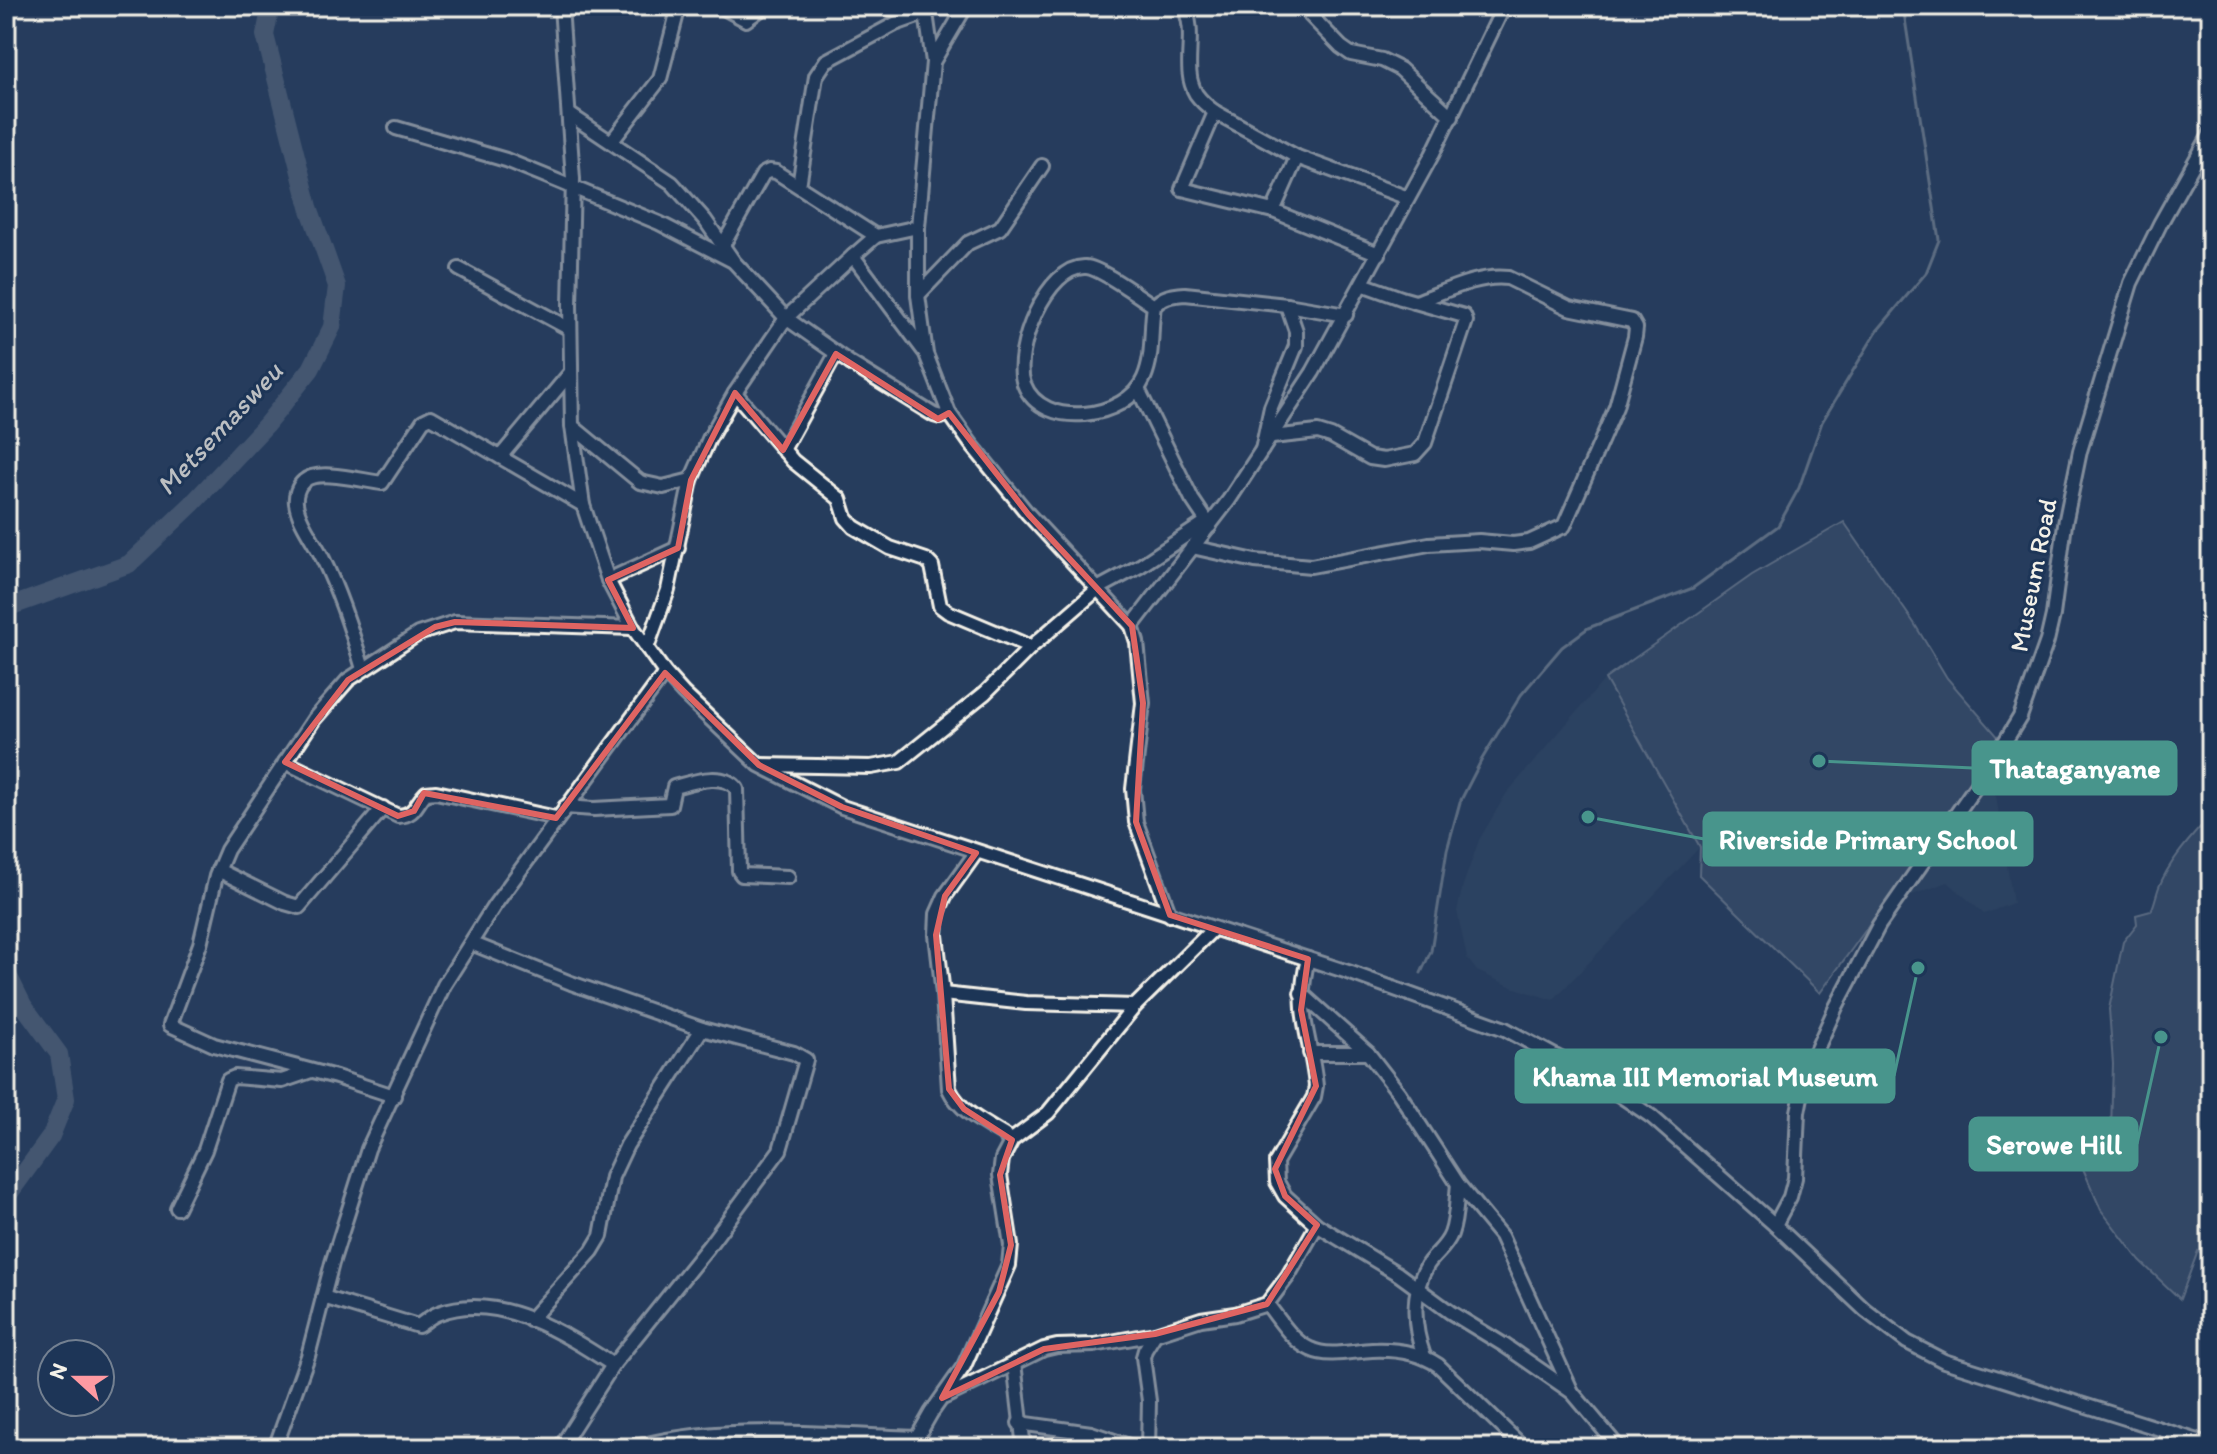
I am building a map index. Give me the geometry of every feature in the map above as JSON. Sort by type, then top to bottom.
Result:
[{"type":"street","points":[[561,6],[573,188],[570,329],[572,426],[583,505],[608,580],[633,628],[665,673],[759,765],[842,807],[1308,959],[1505,1029],[1590,1075],[1652,1117],[1775,1225],[1838,1286],[1907,1342],[1958,1365],[2211,1445]]},
{"type":"street","points":[[612,141],[660,79],[679,6]]},
{"type":"street","points":[[720,6],[746,20],[765,6]]},
{"type":"street","points":[[933,62],[966,6]]},
{"type":"street","points":[[1183,6],[1189,22],[1190,74],[1198,98],[1215,112],[1297,157],[1408,198]]},
{"type":"street","points":[[1132,626],[1261,454],[1346,315],[1452,117],[1504,6]]},
{"type":"street","points":[[799,186],[816,76],[820,68],[826,61],[925,10],[933,62],[918,227],[918,295],[926,354],[949,413],[1028,514],[1132,626],[1137,642],[1143,703],[1133,789],[1136,822],[1170,915]]},
{"type":"street","points":[[1310,15],[1351,54],[1382,60],[1400,69],[1452,117]]},
{"type":"street","points":[[1215,112],[1182,189],[1273,211],[1379,254]]},
{"type":"street","points":[[569,114],[672,183],[691,203],[734,262],[786,318],[836,354],[934,415],[941,417],[949,413]]},
{"type":"street","points":[[396,128],[506,160],[659,223],[734,262]]},
{"type":"street","name":"Museum Road","points":[[1775,1225],[1790,1197],[1795,1178],[1798,1112],[1803,1087],[1836,1007],[1879,925],[1992,763],[2020,717],[2053,615],[2065,524],[2080,451],[2131,283],[2211,133]]},
{"type":"street","points":[[1273,211],[1297,157]]},
{"type":"street","points":[[918,295],[968,243],[1000,228],[1042,166]]},
{"type":"street","points":[[723,245],[763,174],[769,171],[776,172],[876,236]]},
{"type":"street","points":[[647,648],[668,590],[691,480],[709,439],[735,393],[786,318],[853,256],[876,236],[918,227]]},
{"type":"street","points":[[853,256],[926,354]]},
{"type":"street","points":[[1154,306],[1091,267],[1072,268],[1061,275],[1034,316],[1021,354],[1020,371],[1025,387],[1035,400],[1051,411],[1068,415],[1087,414],[1125,400],[1138,389],[1144,378],[1150,358],[1154,306],[1170,295],[1287,305],[1346,315]]},
{"type":"street","points":[[459,269],[570,329]]},
{"type":"street","points":[[1192,547],[1255,561],[1311,566],[1429,544],[1529,542],[1564,526],[1616,407],[1635,337],[1636,328],[1632,321],[1569,308],[1508,278],[1499,277],[1416,302]]},
{"type":"street","points":[[1272,437],[1318,432],[1370,458],[1384,460],[1415,454],[1421,449],[1450,374],[1466,321],[1459,313],[1362,284]]},
{"type":"street","points":[[1261,454],[1271,407],[1296,346],[1296,331],[1287,305]]},
{"type":"street","points":[[783,450],[836,354]]},
{"type":"street","points":[[500,457],[571,372]]},
{"type":"street","points":[[1138,389],[1169,455],[1208,524]]},
{"type":"street","points":[[735,393],[783,450],[840,499],[846,518],[854,527],[890,548],[926,560],[932,566],[940,606],[1031,647]]},
{"type":"street","points":[[363,669],[348,618],[296,505],[296,492],[301,482],[311,476],[322,475],[382,483],[427,417],[431,417],[583,505]]},
{"type":"street","points":[[572,426],[640,482],[663,487],[691,480]]},
{"type":"street","points":[[759,765],[871,767],[899,762],[985,693],[1031,647],[1099,588],[1208,524]]},
{"type":"street","points":[[608,580],[678,548]]},
{"type":"street","points":[[394,1096],[214,1045],[170,1025],[200,944],[218,870],[246,817],[314,719],[348,680],[418,634],[455,622],[633,628]]},
{"type":"street","points":[[275,1448],[308,1356],[368,1149],[444,985],[556,818],[665,673]]},
{"type":"street","points":[[285,762],[398,816],[408,815],[426,793],[436,792],[556,818]]},
{"type":"street","points":[[565,807],[594,809],[670,805],[674,787],[722,778],[737,789],[739,871],[742,875],[788,877]]},
{"type":"street","points":[[218,870],[299,907],[383,808]]},
{"type":"street","points":[[976,853],[945,896],[937,914],[936,935],[949,1089],[954,1100],[1012,1140]]},
{"type":"street","points":[[631,1448],[664,1439],[747,1432],[914,1443],[974,1347],[1009,1265],[1011,1245],[1000,1175],[1002,1159],[1012,1140],[1048,1113],[1135,1006],[1213,929]]},
{"type":"street","points":[[471,943],[571,983],[702,1029],[794,1053],[803,1057],[805,1065],[780,1150],[708,1247],[613,1365],[560,1448]]},
{"type":"street","points":[[1308,959],[1301,1010],[1316,1086],[1314,1097],[1279,1152],[1275,1169],[1277,1182],[1285,1196],[1317,1225],[1572,1392]]},
{"type":"street","points":[[1301,993],[1368,1053],[1399,1093],[1458,1184],[1508,1249],[1572,1392],[1619,1448]]},
{"type":"street","points":[[943,994],[1026,1003],[1135,1006]]},
{"type":"street","points":[[530,1320],[592,1251],[601,1236],[612,1177],[627,1145],[702,1029]]},
{"type":"street","points":[[1310,1053],[1368,1053]]},
{"type":"street","points":[[177,1208],[205,1150],[228,1080],[235,1077],[282,1081],[311,1071]]},
{"type":"street","points":[[1424,1356],[1418,1339],[1417,1288],[1431,1260],[1452,1232],[1458,1184]]},
{"type":"street","points":[[942,1398],[1057,1346],[1094,1345],[1155,1334],[1201,1319],[1235,1314],[1267,1304],[1288,1276],[1317,1225]]},
{"type":"street","points":[[323,1297],[418,1326],[438,1313],[476,1306],[530,1320],[557,1331],[613,1365]]},
{"type":"street","points":[[1267,1304],[1296,1339],[1307,1348],[1319,1352],[1372,1350],[1424,1356],[1438,1365],[1524,1448]]},
{"type":"street","points":[[1148,1448],[1149,1401],[1143,1357],[1155,1334]]},
{"type":"street","points":[[1014,1363],[1024,1448]]},
{"type":"street","points":[[1019,1423],[1091,1433],[1135,1448]]},
{"type":"highlighted area","points":[[836,354],[938,419],[949,413],[1028,514],[1132,626],[1143,703],[1136,822],[1170,915],[1308,959],[1301,1010],[1316,1086],[1275,1169],[1285,1196],[1317,1225],[1267,1304],[1155,1334],[1044,1349],[942,1398],[999,1292],[1011,1245],[1000,1175],[1012,1140],[964,1109],[949,1089],[936,935],[945,896],[976,853],[842,807],[759,765],[665,673],[556,818],[424,793],[414,811],[398,816],[285,762],[348,680],[435,627],[455,622],[633,628],[608,580],[678,548],[691,480],[735,393],[783,450]]},
{"type":"shaded area","points":[[1844,522],[1914,623],[1947,678],[2000,739],[1972,783],[1820,993],[1699,875],[1700,847],[1605,679],[1752,575]]},
{"type":"shaded area","points":[[1605,679],[1700,847],[1553,1000],[1512,987],[1477,971],[1467,958],[1457,911],[1479,840],[1506,794]]},
{"type":"shaded area","points":[[1985,787],[1996,796],[2013,903],[1984,914],[1948,882],[1907,897]]},
{"type":"shaded area","points":[[2211,815],[2211,1258],[2198,1251],[2180,1299],[2140,1261],[2101,1210],[2067,1132],[2111,1129],[2113,1064],[2109,1009],[2123,942],[2137,924],[2136,915],[2151,911],[2169,867]]},
{"type":"waterway","name":"Metsemasweu","points":[[6,608],[129,564],[192,504],[266,425],[311,369],[332,327],[337,286],[309,207],[265,35],[271,6]]},
{"type":"waterway","points":[[1421,973],[1431,951],[1447,850],[1460,802],[1521,695],[1562,647],[1588,628],[1693,588],[1778,526],[1799,488],[1822,422],[1877,331],[1926,273],[1939,240],[1903,6]]},
{"type":"waterway","name":"Metsemasweu","points":[[6,971],[23,1005],[59,1054],[66,1099],[51,1136],[6,1198]]},
{"type":"place","name":"Thataganyane","points":[[1819,761]]},
{"type":"place","name":"Riverside Primary School","points":[[1588,817]]},
{"type":"place","name":"Khama III Memorial Museum","points":[[1918,968]]},
{"type":"place","name":"Serowe Hill","points":[[2161,1037]]}]
